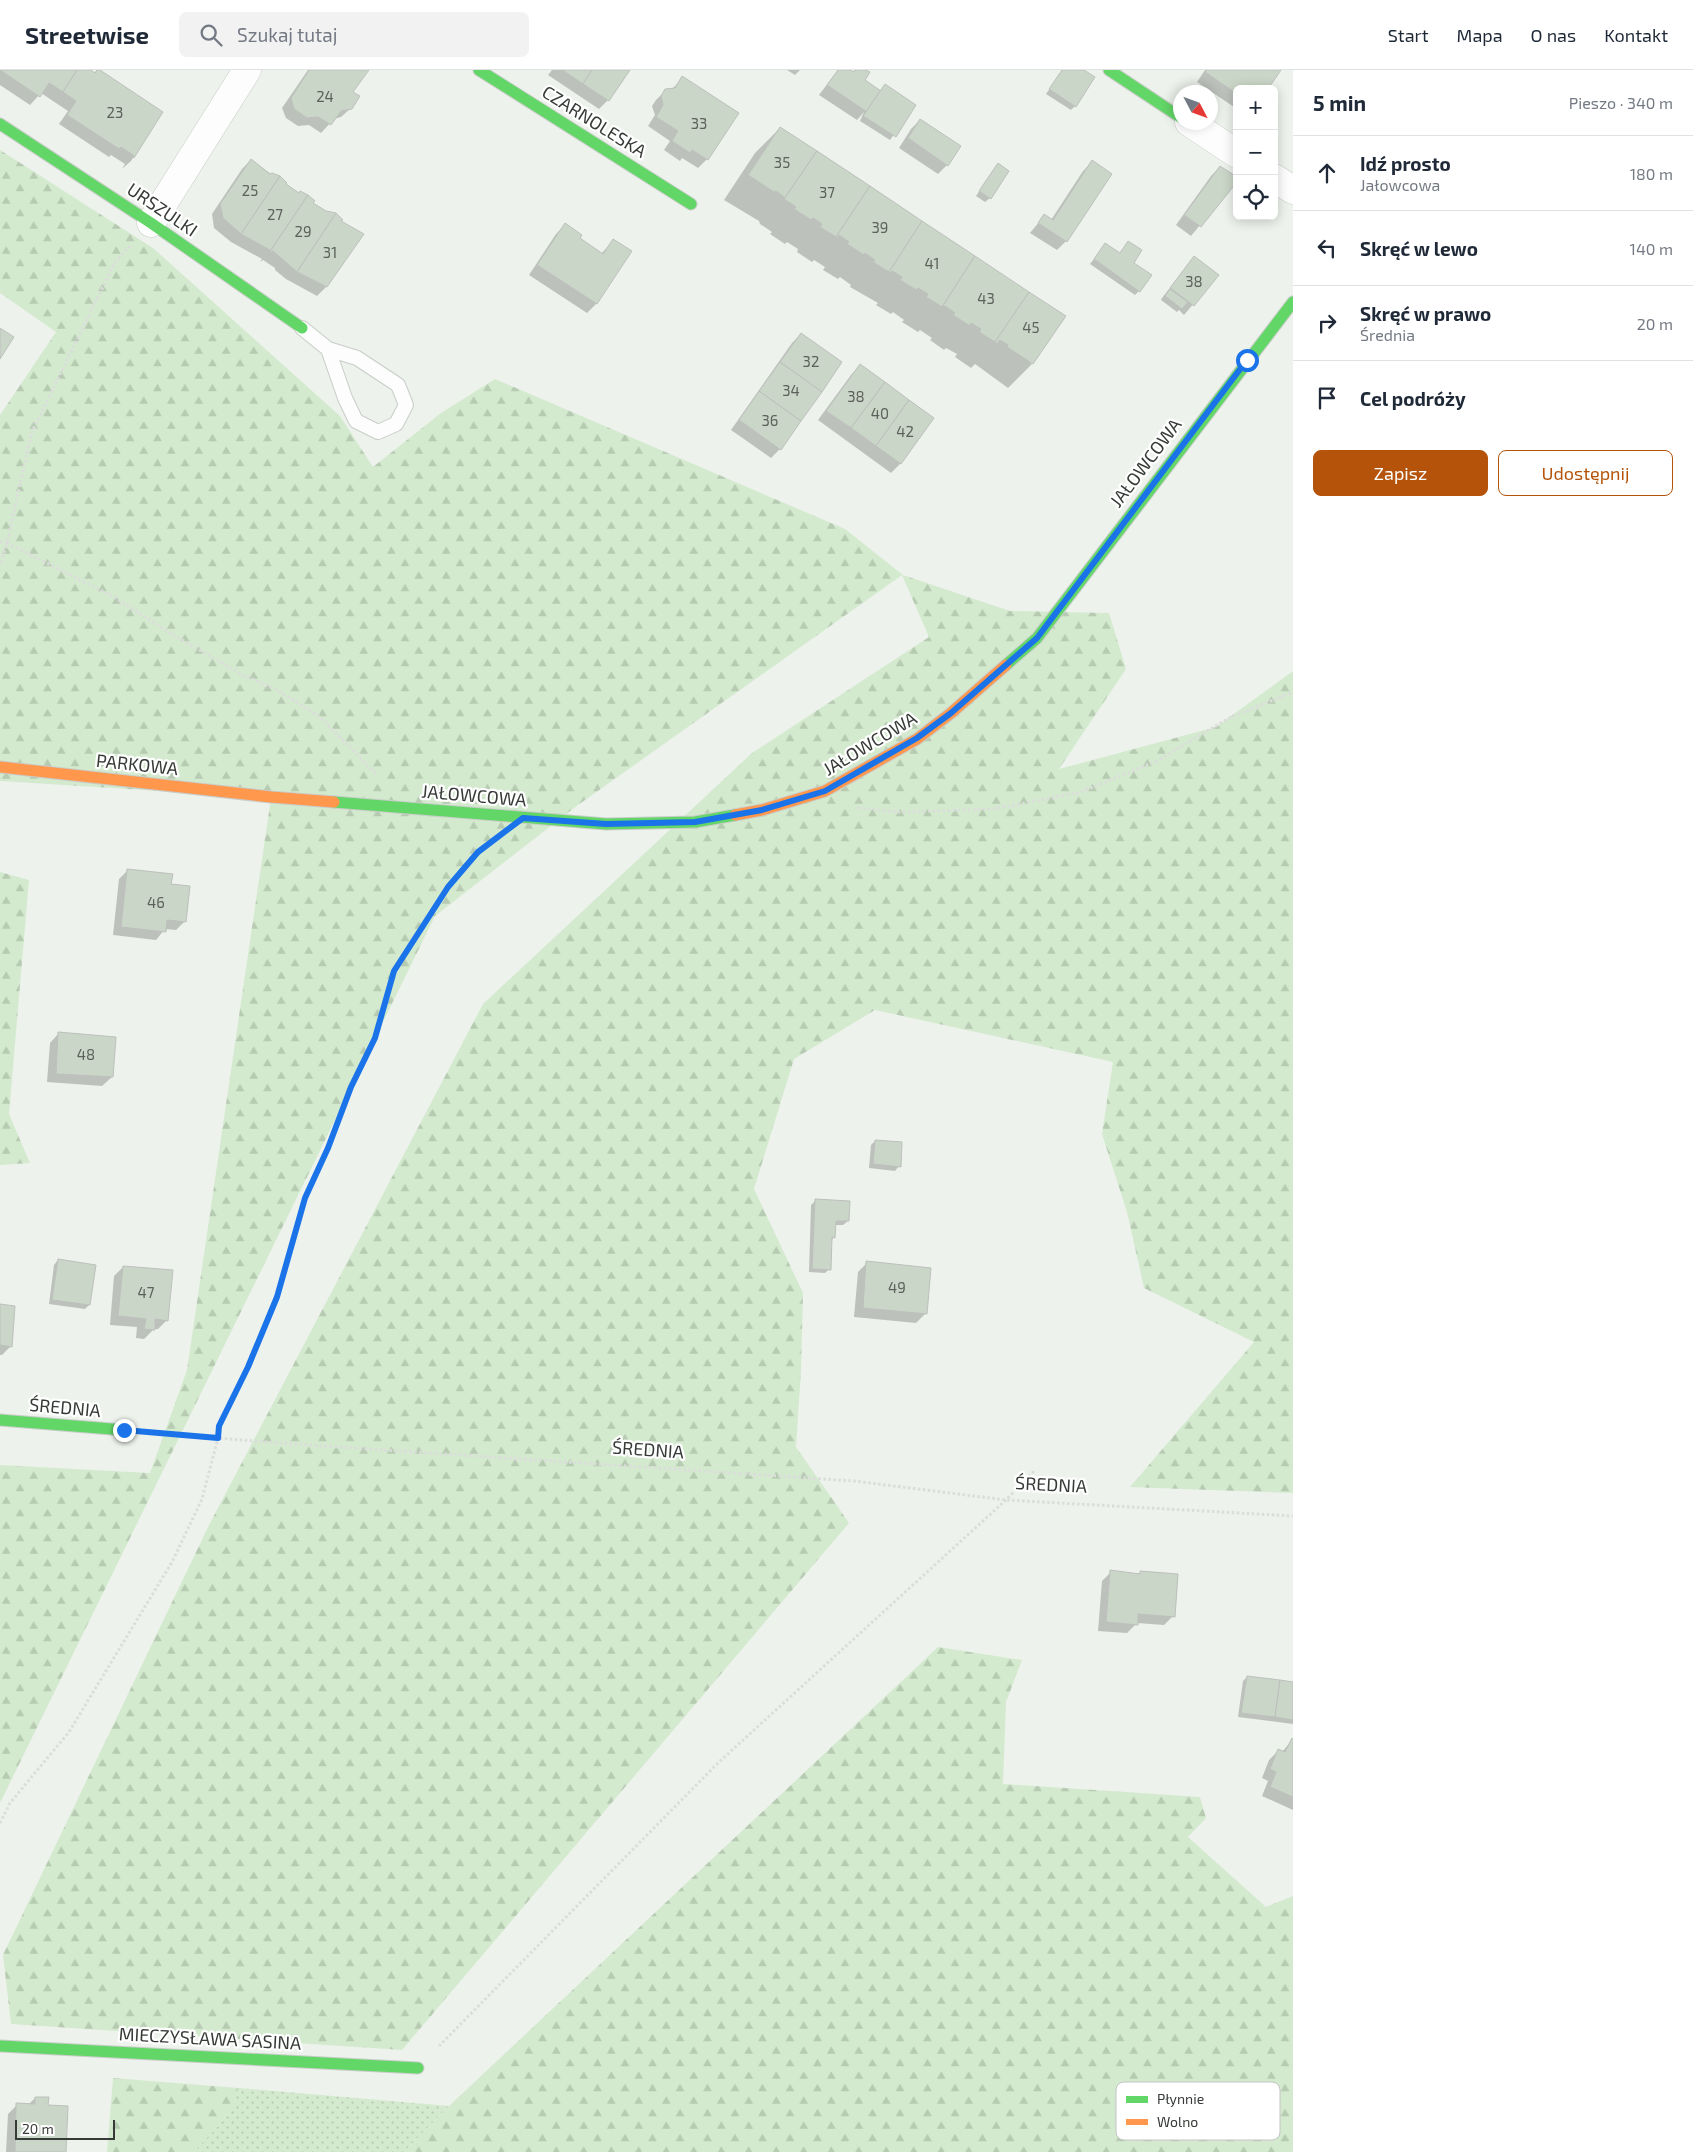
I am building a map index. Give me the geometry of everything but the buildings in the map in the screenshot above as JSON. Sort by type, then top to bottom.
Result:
[{"type":"street","points":[[151,223],[247,70]]},
{"type":"street","name":"CZARNOLESKA","points":[[479,70],[690,204]]},
{"type":"street","points":[[1109,70],[1173,112]]},
{"type":"street","name":"URSZULKI","points":[[0,124],[151,223],[302,328]]},
{"type":"street","points":[[1201,130],[1233,151]]},
{"type":"street","points":[[1278,181],[1293,190]]},
{"type":"street","name":"JAŁOWCOWA","points":[[271,797],[606,824],[685,822],[762,810],[825,791],[917,738],[951,713],[1037,638],[1241,367],[1293,302]]},
{"type":"street","name":"PARKOWA","points":[[0,766],[271,797]]},
{"type":"street","name":"ŚREDNIA","points":[[0,1420],[124,1430]]},
{"type":"street","name":"MIECZYSŁAWA SASINA","points":[[0,2046],[418,2068]]},
{"type":"lane","points":[[302,328],[328,349],[357,358],[398,385],[406,405],[396,424],[378,432],[356,421],[345,398],[328,349]]},
{"type":"path","points":[[0,565],[7,543],[31,434],[115,262],[151,223]]},
{"type":"path","points":[[0,542],[7,543],[114,596],[172,634],[241,674],[277,690],[320,716],[378,777]]},
{"type":"path","points":[[857,808],[899,812],[994,809],[1081,792],[1158,761],[1229,718],[1293,692]]},
{"type":"path","points":[[0,1823],[10,1803],[70,1732],[172,1562],[202,1499],[218,1438],[219,1426],[248,1367],[277,1297],[305,1198],[328,1148],[351,1087],[375,1038],[394,971],[448,887],[478,852],[523,818]]},
{"type":"path","name":"ŚREDNIA","points":[[124,1430],[854,1481],[1006,1500],[1293,1516]]},
{"type":"path","points":[[418,2068],[719,1762],[1006,1500],[1034,1471]]},
{"type":"green space","points":[[0,150],[153,248],[340,416],[373,467],[441,413],[495,379],[845,529],[903,575],[1010,611],[1109,613],[1126,669],[1059,769],[1216,727],[1293,671],[1293,1493],[1130,1487],[1254,1342],[1144,1288],[1127,1212],[1102,1134],[1113,1062],[875,1010],[794,1059],[754,1189],[803,1293],[801,1371],[796,1447],[849,1523],[402,2050],[11,2024],[3,1955],[209,1525],[483,1004],[752,753],[929,637],[902,575],[578,805],[435,916],[0,1803],[0,1465],[150,1473],[187,1370],[271,798],[0,781],[0,415],[56,332],[0,293]]},
{"type":"green space","points":[[0,872],[29,880],[9,1114],[30,1163],[0,1165]]},
{"type":"green space","points":[[938,1647],[1022,1660],[1006,1702],[1003,1784],[1200,1797],[1206,1818],[1188,1837],[1266,1907],[1293,1896],[1293,2152],[404,2152],[449,2106]]},
{"type":"green space","points":[[113,2078],[238,2088],[236,2097],[227,2114],[194,2152],[107,2152]]},
{"type":"green space","points":[[238,2088],[449,2106],[404,2152],[194,2152],[227,2114],[236,2097]]},
{"type":"traffic: fast","points":[[479,70],[691,204]]},
{"type":"traffic: fast","points":[[1109,70],[1173,112]]},
{"type":"traffic: fast","points":[[0,124],[151,223],[302,328]]},
{"type":"traffic: fast","points":[[1006,665],[1037,638],[1293,302]]},
{"type":"traffic: fast","points":[[334,802],[606,824],[695,822],[735,815]]},
{"type":"traffic: fast","points":[[0,1420],[124,1430]]},
{"type":"traffic: fast","points":[[0,2046],[418,2068]]},
{"type":"traffic: slow","points":[[735,815],[762,810],[825,791],[917,739],[951,713],[1006,665]]},
{"type":"traffic: slow","points":[[0,767],[271,797],[334,802]]},
{"type":"route","points":[[124,1430],[218,1438],[219,1426],[248,1367],[277,1297],[305,1198],[328,1148],[351,1087],[375,1038],[394,971],[448,887],[478,852],[523,818],[606,824],[695,822],[762,810],[825,791],[917,738],[951,713],[1037,638],[1247,360]]}]
